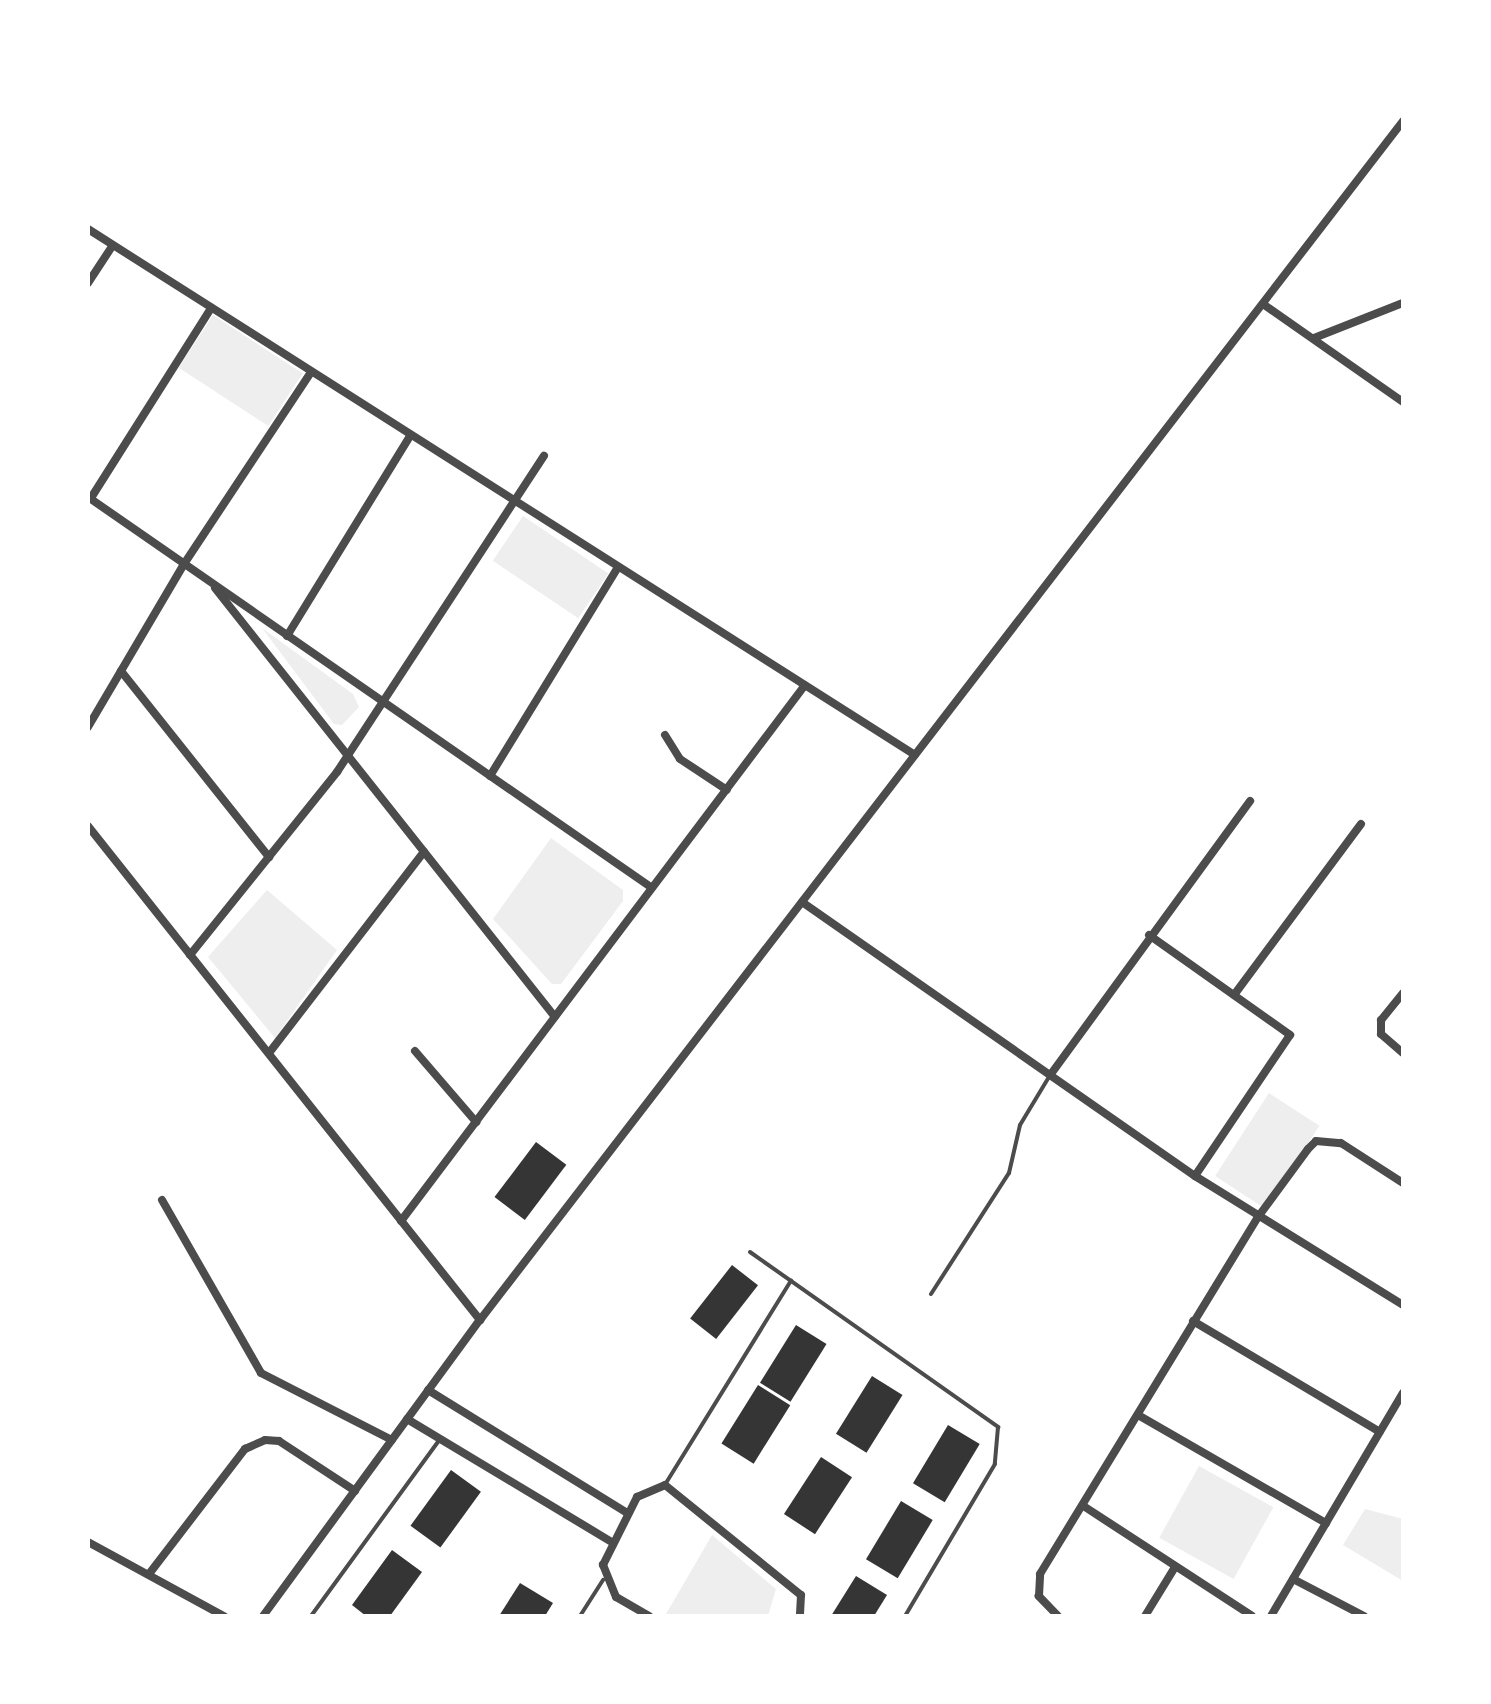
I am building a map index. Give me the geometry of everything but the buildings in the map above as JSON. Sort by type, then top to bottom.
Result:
[{"type":"street","points":[[263,1616],[480,1320],[1403,121]]},
{"type":"street","points":[[88,229],[915,755]]},
{"type":"street","points":[[88,283],[113,245]]},
{"type":"street","points":[[1314,338],[1403,303]]},
{"type":"street","points":[[1263,304],[1403,402]]},
{"type":"street","points":[[211,308],[89,498],[652,888]]},
{"type":"street","points":[[88,727],[184,564],[311,372]]},
{"type":"street","points":[[287,636],[410,436]]},
{"type":"street","points":[[190,955],[269,857],[384,703],[544,456]]},
{"type":"street","points":[[490,776],[618,567]]},
{"type":"street","points":[[209,581],[555,1017]]},
{"type":"street","points":[[121,671],[269,857]]},
{"type":"street","points":[[401,1221],[805,685]]},
{"type":"street","points":[[665,735],[675,754],[727,790]]},
{"type":"street","points":[[1051,1074],[1149,935],[1250,801]]},
{"type":"street","points":[[1234,995],[1361,824]]},
{"type":"street","points":[[88,826],[480,1320]]},
{"type":"street","points":[[269,1053],[424,852]]},
{"type":"street","points":[[802,902],[1195,1176],[1403,1305]]},
{"type":"street","points":[[1149,935],[1290,1035],[1195,1176]]},
{"type":"street","points":[[1403,993],[1381,1020],[1381,1034],[1403,1053]]},
{"type":"street","points":[[415,1051],[476,1122]]},
{"type":"street","points":[[1058,1616],[1039,1596],[1040,1574],[1085,1507],[1193,1321],[1258,1217],[1316,1141],[1341,1143],[1403,1183]]},
{"type":"street","points":[[162,1200],[261,1373],[392,1440]]},
{"type":"street","points":[[1193,1321],[1380,1432]]},
{"type":"street","points":[[428,1390],[627,1513]]},
{"type":"street","points":[[1271,1616],[1403,1393]]},
{"type":"street","points":[[1138,1415],[1326,1523]]},
{"type":"street","points":[[407,1419],[610,1541]]},
{"type":"street","points":[[149,1574],[245,1449],[265,1440],[279,1441],[355,1491]]},
{"type":"street","points":[[649,1616],[603,1580],[610,1541],[627,1513],[650,1486],[665,1485],[801,1595],[800,1616]]},
{"type":"street","points":[[1085,1507],[1252,1616]]},
{"type":"street","points":[[88,1542],[224,1616]]},
{"type":"street","points":[[1145,1616],[1175,1567]]},
{"type":"street","points":[[1293,1579],[1364,1616]]},
{"type":"lane","points":[[931,1294],[1009,1173],[1020,1125],[1051,1074]]},
{"type":"lane","points":[[750,1252],[998,1427],[995,1464],[905,1616]]},
{"type":"lane","points":[[665,1485],[791,1281]]},
{"type":"lane","points":[[311,1616],[440,1439]]},
{"type":"lane","points":[[580,1616],[603,1580]]},
{"type":"shaded area","points":[[213,315],[303,373],[268,426],[179,368]]},
{"type":"shaded area","points":[[523,516],[608,574],[578,618],[493,561]]},
{"type":"shaded area","points":[[262,628],[353,694],[359,707],[342,725],[334,724]]},
{"type":"shaded area","points":[[551,838],[623,890],[623,901],[561,984],[552,984],[493,919]]},
{"type":"shaded area","points":[[267,890],[337,950],[275,1038],[208,957]]},
{"type":"shaded area","points":[[1269,1093],[1319,1126],[1265,1209],[1215,1176]]},
{"type":"shaded area","points":[[1199,1466],[1273,1507],[1234,1579],[1159,1538]]},
{"type":"shaded area","points":[[1365,1509],[1403,1519],[1403,1581],[1343,1545]]},
{"type":"shaded area","points":[[712,1535],[776,1589],[768,1616],[666,1614]]}]
